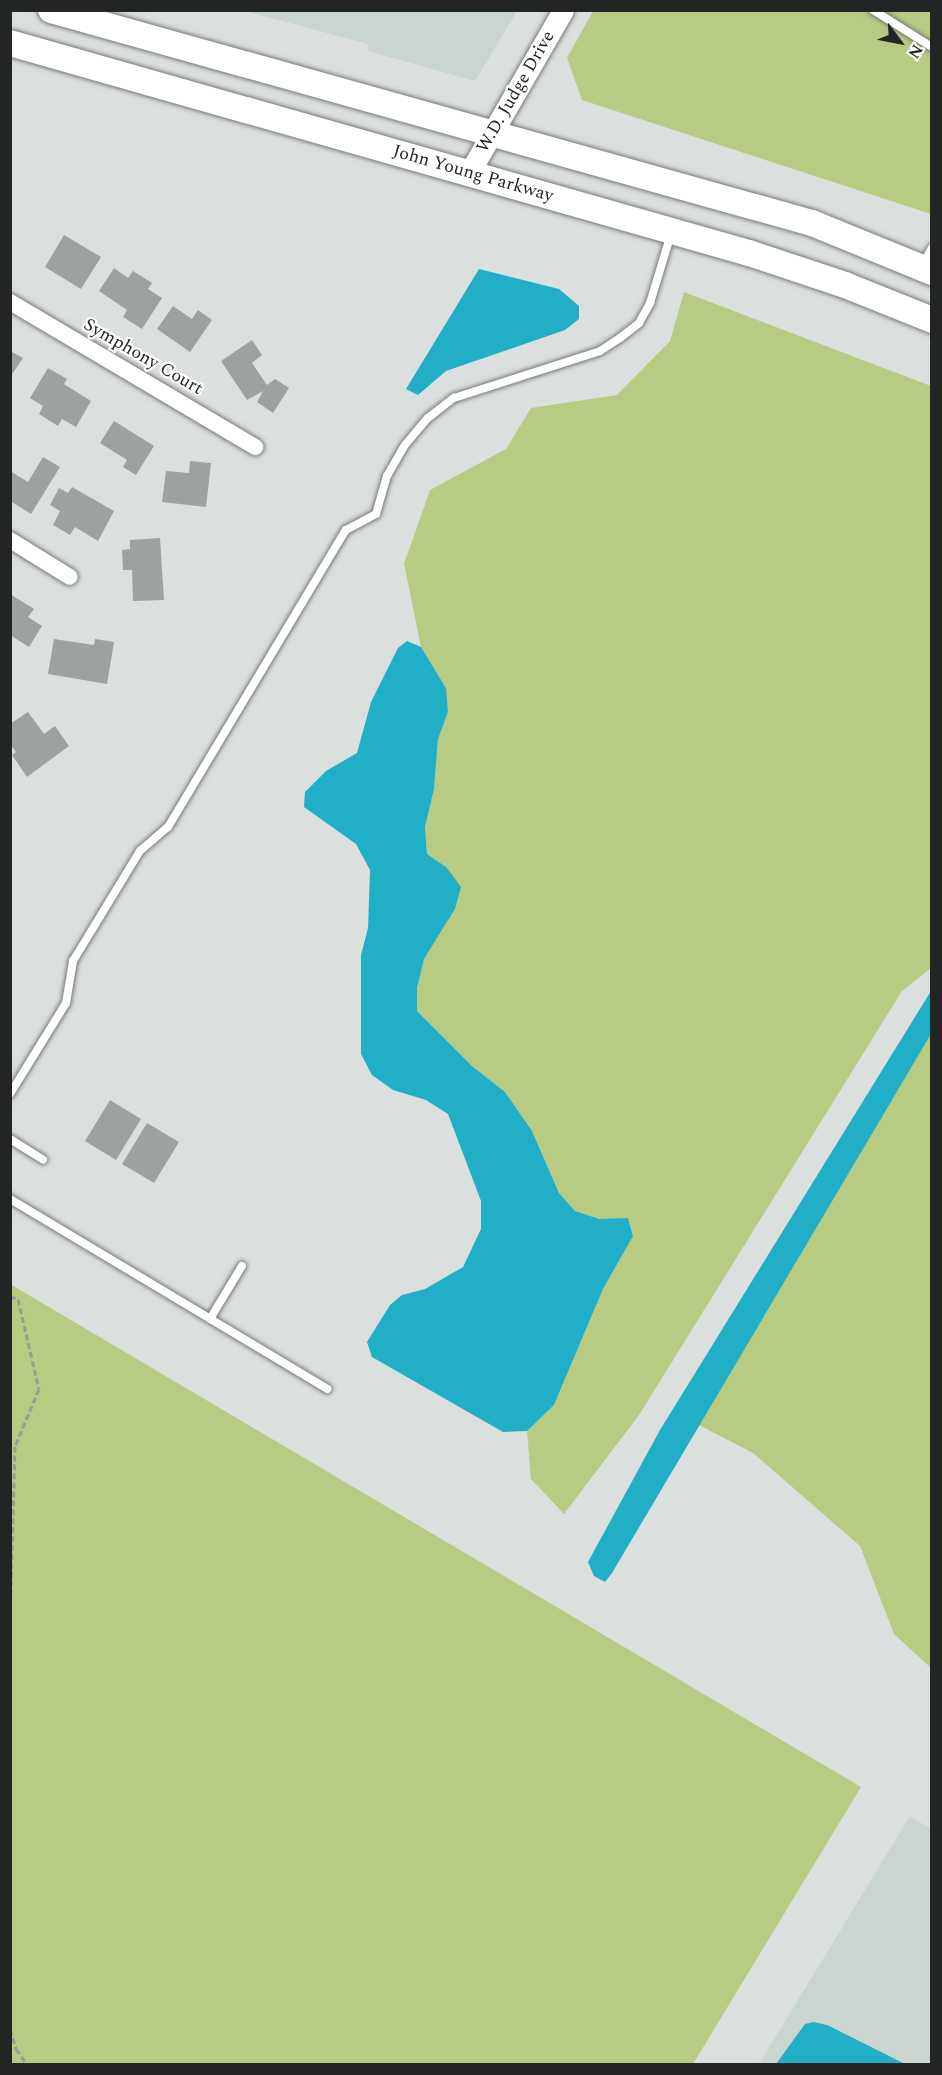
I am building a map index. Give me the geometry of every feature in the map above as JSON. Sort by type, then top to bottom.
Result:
[{"type":"main road","points":[[51,10],[490,135],[812,223],[928,262]]},
{"type":"main road","name":"John Young Parkway","points":[[10,44],[749,253],[872,296],[932,320]]},
{"type":"main road","points":[[872,296],[909,298],[932,309]]},
{"type":"street","name":"W.D. Judge Drive","points":[[469,173],[563,10]]},
{"type":"street","name":"Symphony Court","points":[[10,303],[255,447]]},
{"type":"street","points":[[10,540],[70,577]]},
{"type":"lane","points":[[873,10],[932,47]]},
{"type":"lane","points":[[10,1094],[66,1003],[73,961],[140,851],[168,827],[346,530],[376,514],[387,476],[405,445],[428,418],[454,398],[600,351],[620,338],[639,322],[650,303],[672,231]]},
{"type":"lane","points":[[10,1139],[43,1160]]},
{"type":"lane","points":[[10,1199],[328,1389]]},
{"type":"lane","points":[[210,1319],[242,1266]]},
{"type":"path","points":[[10,1296],[18,1299],[39,1389],[15,1446],[10,1622]]},
{"type":"path","points":[[10,2029],[16,2049],[27,2064]]},
{"type":"shaded area","points":[[517,10],[475,81],[368,51],[368,44],[245,11]]},
{"type":"shaded area","points":[[910,1816],[931,1829],[931,2064],[759,2064]]},
{"type":"green space","points":[[593,11],[931,11],[931,214],[582,100],[567,58]]},
{"type":"green space","points":[[684,292],[931,386],[931,968],[902,991],[639,1415],[564,1514],[531,1479],[527,1431],[554,1405],[603,1289],[633,1235],[628,1218],[599,1220],[575,1211],[559,1193],[532,1131],[505,1092],[472,1066],[417,1011],[417,988],[424,959],[455,909],[446,867],[427,854],[425,827],[434,789],[438,739],[448,712],[446,688],[421,647],[404,564],[430,490],[506,449],[531,408],[617,395],[670,341]]},
{"type":"green space","points":[[931,1034],[931,1668],[894,1634],[860,1546],[753,1453],[697,1424]]},
{"type":"green space","points":[[10,1284],[861,1787],[693,2064],[11,2064]]},
{"type":"water","points":[[479,269],[559,289],[579,306],[579,319],[565,330],[446,371],[418,395],[406,389]]},
{"type":"water","points":[[407,641],[421,647],[446,688],[448,712],[438,739],[434,789],[425,827],[427,854],[446,867],[461,887],[455,909],[424,959],[417,988],[417,1011],[472,1066],[505,1092],[532,1131],[559,1193],[575,1211],[599,1219],[628,1218],[633,1236],[603,1289],[554,1405],[527,1431],[503,1432],[372,1357],[367,1342],[390,1305],[402,1295],[425,1289],[463,1267],[481,1229],[481,1201],[448,1114],[426,1100],[393,1090],[372,1075],[361,1054],[361,955],[368,928],[370,870],[356,844],[304,807],[305,792],[326,771],[357,753],[371,702],[398,648]]},
{"type":"water","points":[[931,991],[931,1034],[612,1573],[605,1582],[594,1576],[588,1562],[660,1430]]},
{"type":"water","points":[[813,2022],[827,2025],[905,2064],[776,2064],[805,2024]]},
{"type":"building","points":[[64,235],[101,257],[81,289],[45,267]]},
{"type":"building","points":[[114,268],[128,278],[133,271],[152,283],[148,289],[162,298],[142,329],[123,317],[127,310],[99,291]]},
{"type":"building","points":[[173,306],[192,319],[198,310],[212,320],[190,352],[157,329]]},
{"type":"building","points":[[252,340],[262,355],[252,363],[267,385],[275,379],[289,388],[273,413],[257,402],[263,391],[247,400],[221,361]]},
{"type":"building","points":[[10,351],[23,358],[10,377]]},
{"type":"building","points":[[48,368],[67,379],[64,384],[91,401],[76,427],[62,419],[58,426],[39,414],[43,406],[30,398]]},
{"type":"building","points":[[114,421],[154,446],[136,475],[123,467],[127,460],[100,443]]},
{"type":"building","points":[[43,457],[60,467],[31,514],[10,501],[10,471],[28,482]]},
{"type":"building","points":[[190,461],[211,463],[206,507],[162,502],[166,471],[189,473]]},
{"type":"building","points":[[72,487],[114,511],[98,541],[75,527],[70,535],[53,525],[60,511],[50,505],[59,488],[68,493]]},
{"type":"building","points":[[160,538],[164,600],[133,601],[132,570],[123,570],[122,550],[130,549],[130,540]]},
{"type":"building","points":[[10,594],[34,609],[28,617],[42,626],[29,647],[10,635]]},
{"type":"building","points":[[54,639],[94,645],[95,639],[114,642],[107,684],[48,674]]},
{"type":"building","points":[[28,712],[44,734],[55,726],[69,746],[27,777],[12,755],[16,752],[10,744],[10,724]]},
{"type":"building","points":[[110,1100],[141,1119],[116,1160],[85,1141]]},
{"type":"building","points":[[147,1123],[179,1142],[154,1183],[122,1164]]}]
